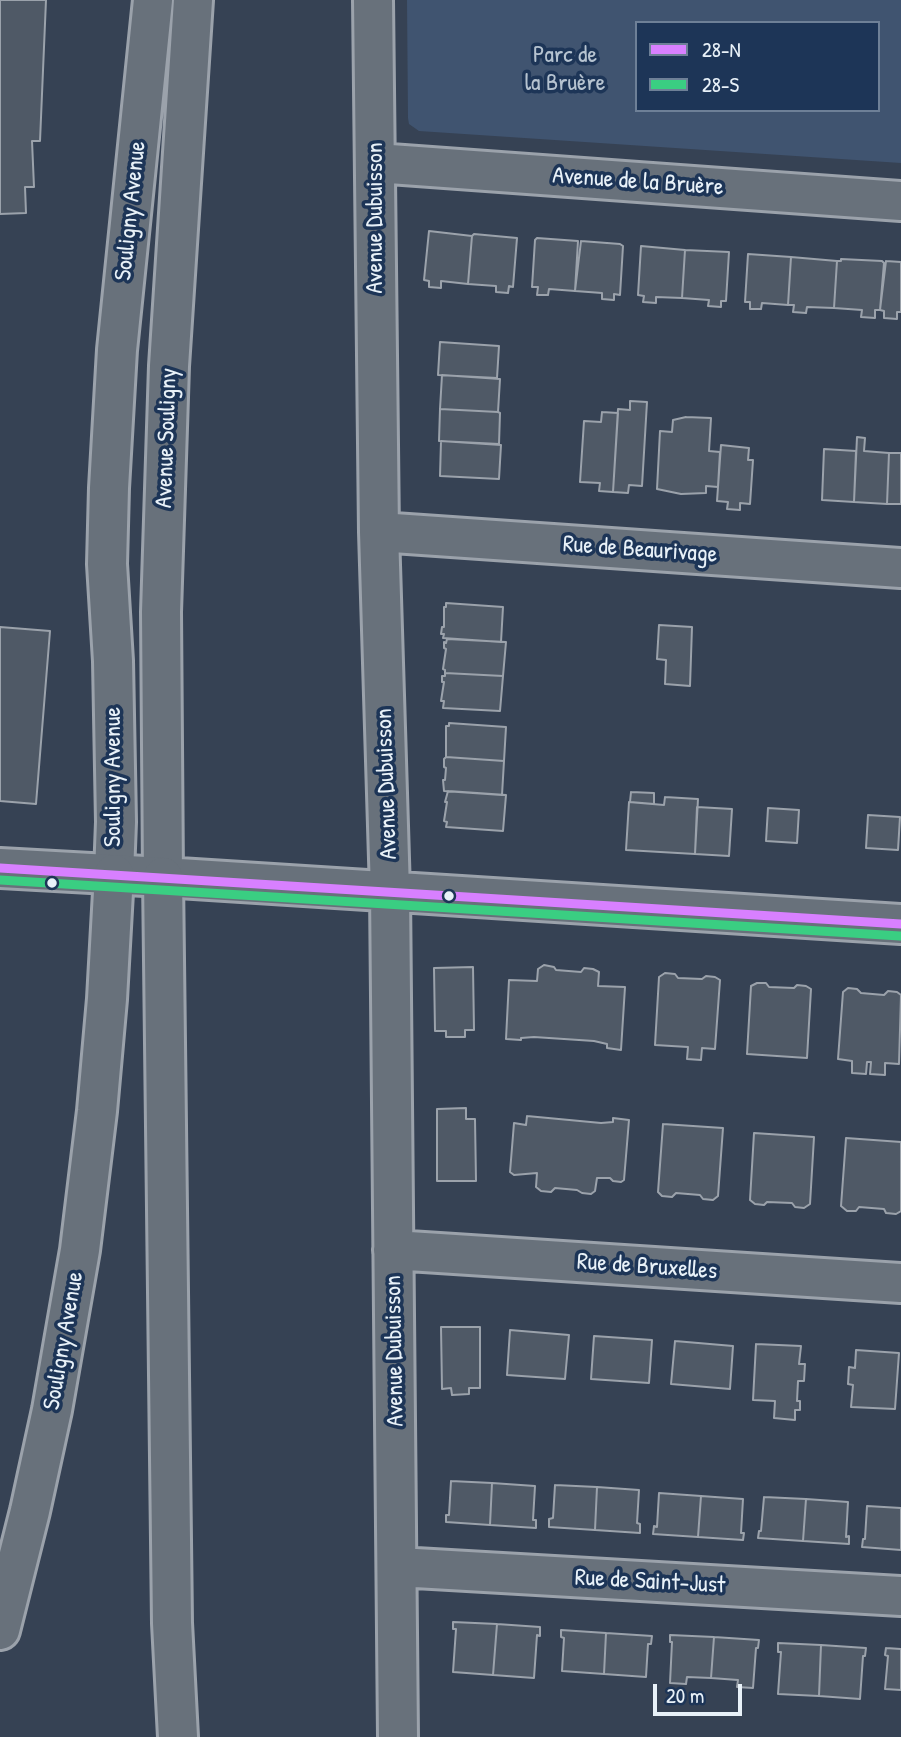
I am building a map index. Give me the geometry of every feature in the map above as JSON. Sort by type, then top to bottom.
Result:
[{"type":"main road","name":"Souligny Avenue","points":[[0,1630],[49,1422],[80,1250],[101,1075],[116,812],[113,661],[107,564],[109,488],[117,350],[153,0]]},
{"type":"main road","name":"Avenue Souligny","points":[[163,877],[161,612],[169,366],[193,0]]},
{"type":"main road","name":"Avenue Dubuisson","points":[[373,0],[379,532],[390,891],[398,1737]]},
{"type":"main road","name":"Avenue de la Bruère","points":[[376,163],[901,201]]},
{"type":"main road","name":"Rue de Beaurivage","points":[[379,532],[901,568]]},
{"type":"main road","points":[[0,868],[901,923]]},
{"type":"main road","points":[[163,877],[172,1623],[178,1737]]},
{"type":"main road","name":"Rue de Bruxelles","points":[[393,1250],[901,1283]]},
{"type":"main road","name":"Rue de Saint-Just","points":[[398,1567],[901,1597]]},
{"type":"green space","name":"Parc de la Bruère","points":[[407,0],[901,0],[901,163],[419,131],[409,124]]},
{"type":"building","points":[[0,0],[46,0],[40,141],[32,141],[34,187],[25,187],[26,213],[0,214]]},
{"type":"building","points":[[429,231],[472,236],[468,284],[441,281],[441,288],[429,287],[429,281],[424,280]]},
{"type":"building","points":[[474,234],[517,238],[513,287],[509,286],[508,293],[496,292],[496,286],[468,284]]},
{"type":"building","points":[[537,238],[578,241],[575,291],[549,289],[548,295],[537,295],[538,287],[532,287]]},
{"type":"building","points":[[581,241],[623,246],[620,295],[614,294],[614,300],[602,299],[602,293],[575,291]]},
{"type":"building","points":[[641,246],[685,250],[682,298],[656,297],[656,303],[643,302],[644,296],[638,295]]},
{"type":"building","points":[[685,250],[729,252],[726,301],[721,301],[721,307],[708,306],[709,300],[682,298]]},
{"type":"building","points":[[748,254],[791,257],[788,305],[762,303],[761,309],[750,309],[750,302],[745,302]]},
{"type":"building","points":[[791,257],[837,261],[834,308],[807,307],[806,313],[793,312],[794,305],[788,305]]},
{"type":"building","points":[[841,259],[884,263],[880,310],[875,310],[875,318],[861,317],[862,310],[834,308],[837,261]]},
{"type":"building","points":[[886,261],[901,262],[901,312],[897,312],[897,319],[884,318],[884,311],[880,310]]},
{"type":"building","points":[[440,342],[499,346],[497,378],[438,375]]},
{"type":"building","points":[[442,375],[500,379],[498,412],[440,409]]},
{"type":"building","points":[[630,401],[647,402],[642,486],[629,485],[628,493],[613,492],[618,409],[630,410]]},
{"type":"building","points":[[440,409],[500,413],[499,444],[439,441]]},
{"type":"building","points":[[602,412],[618,413],[613,492],[599,491],[600,483],[580,482],[584,421],[601,422]]},
{"type":"building","points":[[686,417],[711,418],[709,451],[720,452],[718,487],[706,486],[706,493],[681,494],[657,489],[660,431],[672,432],[673,420]]},
{"type":"building","points":[[857,437],[865,438],[864,451],[889,453],[887,504],[854,502]]},
{"type":"building","points":[[441,441],[501,445],[499,479],[440,476]]},
{"type":"building","points":[[721,445],[749,448],[748,460],[753,460],[750,504],[740,503],[740,510],[727,509],[728,502],[717,501]]},
{"type":"building","points":[[824,449],[856,451],[854,502],[822,500]]},
{"type":"building","points":[[889,453],[901,453],[901,504],[887,504]]},
{"type":"building","points":[[446,603],[503,607],[501,642],[443,638],[444,634],[441,634]]},
{"type":"building","points":[[659,625],[692,627],[690,686],[665,684],[666,660],[657,659]]},
{"type":"building","points":[[0,627],[50,631],[36,804],[0,801]]},
{"type":"building","points":[[447,639],[506,642],[503,676],[445,673],[444,642],[446,643]]},
{"type":"building","points":[[445,673],[503,676],[500,711],[443,708],[442,676],[445,676]]},
{"type":"building","points":[[449,723],[506,727],[504,761],[446,757],[446,726],[449,726]]},
{"type":"building","points":[[446,757],[504,761],[502,795],[444,791]]},
{"type":"building","points":[[448,791],[506,795],[503,831],[446,827],[445,802]]},
{"type":"building","points":[[631,792],[654,793],[654,804],[630,802]]},
{"type":"building","points":[[665,797],[698,799],[695,854],[626,850],[629,802],[664,805]]},
{"type":"building","points":[[697,807],[732,809],[729,856],[695,854]]},
{"type":"building","points":[[768,808],[799,810],[797,843],[766,841]]},
{"type":"building","points":[[868,815],[900,817],[898,850],[866,848]]},
{"type":"building","points":[[544,965],[556,970],[581,972],[584,968],[593,969],[599,972],[598,986],[625,987],[621,1050],[607,1048],[607,1044],[594,1041],[534,1037],[506,1039],[509,980],[537,981],[538,969]]},
{"type":"building","points":[[473,967],[474,1030],[465,1030],[465,1037],[446,1037],[446,1031],[435,1031],[434,968]]},
{"type":"building","points":[[665,973],[675,974],[678,978],[702,979],[706,976],[720,980],[715,1049],[702,1048],[701,1060],[687,1059],[688,1047],[655,1045],[659,977]]},
{"type":"building","points":[[766,983],[769,987],[794,988],[797,985],[811,989],[807,1058],[747,1054],[751,986]]},
{"type":"building","points":[[848,988],[857,989],[861,993],[884,995],[888,991],[901,995],[899,1064],[885,1063],[885,1075],[870,1074],[871,1062],[867,1062],[866,1074],[852,1073],[852,1061],[838,1059],[843,992]]},
{"type":"building","points":[[466,1108],[466,1119],[475,1119],[476,1181],[437,1181],[437,1109]]},
{"type":"building","points":[[527,1116],[601,1123],[613,1122],[613,1118],[629,1120],[624,1180],[621,1182],[610,1178],[597,1178],[595,1191],[591,1194],[555,1188],[551,1192],[541,1191],[536,1187],[537,1173],[514,1175],[510,1172],[514,1123],[526,1125]]},
{"type":"building","points":[[663,1124],[723,1128],[718,1196],[713,1200],[703,1199],[700,1195],[676,1193],[672,1197],[662,1196],[658,1192]]},
{"type":"building","points":[[754,1133],[814,1137],[810,1204],[804,1208],[795,1207],[792,1203],[755,1204],[750,1200]]},
{"type":"building","points":[[846,1138],[901,1142],[901,1211],[896,1214],[886,1213],[884,1209],[859,1207],[856,1211],[847,1211],[841,1206]]},
{"type":"building","points":[[441,1327],[480,1327],[480,1388],[469,1388],[469,1394],[452,1395],[451,1388],[442,1389]]},
{"type":"building","points":[[510,1330],[569,1335],[565,1379],[507,1375]]},
{"type":"building","points":[[594,1336],[652,1340],[649,1383],[591,1379]]},
{"type":"building","points":[[675,1341],[733,1346],[730,1389],[671,1384]]},
{"type":"building","points":[[756,1344],[801,1346],[799,1364],[805,1364],[804,1381],[798,1381],[797,1401],[800,1401],[800,1410],[795,1410],[795,1420],[774,1418],[775,1401],[753,1400]]},
{"type":"building","points":[[856,1350],[899,1353],[895,1409],[851,1407],[853,1385],[848,1384],[849,1367],[855,1368]]},
{"type":"building","points":[[451,1481],[492,1483],[490,1525],[446,1522],[446,1515],[449,1515]]},
{"type":"building","points":[[492,1483],[535,1486],[533,1520],[536,1520],[536,1528],[490,1525]]},
{"type":"building","points":[[555,1485],[597,1487],[595,1530],[549,1527],[549,1519],[553,1518]]},
{"type":"building","points":[[597,1487],[639,1490],[637,1523],[640,1524],[640,1533],[595,1530]]},
{"type":"building","points":[[659,1493],[701,1496],[698,1537],[653,1534],[654,1526],[657,1527]]},
{"type":"building","points":[[701,1496],[743,1499],[743,1540],[698,1537]]},
{"type":"building","points":[[764,1497],[806,1499],[803,1541],[758,1538]]},
{"type":"building","points":[[806,1499],[848,1502],[846,1537],[849,1536],[849,1544],[803,1541]]},
{"type":"building","points":[[867,1506],[901,1508],[901,1550],[862,1547]]},
{"type":"building","points":[[453,1622],[497,1624],[493,1675],[453,1672],[456,1629],[453,1629]]},
{"type":"building","points":[[497,1624],[540,1627],[534,1678],[493,1675]]},
{"type":"building","points":[[561,1630],[606,1633],[604,1674],[562,1671],[564,1638],[561,1637]]},
{"type":"building","points":[[606,1633],[652,1636],[651,1644],[648,1644],[646,1677],[604,1674]]},
{"type":"building","points":[[670,1635],[714,1637],[711,1678],[687,1677],[686,1684],[670,1683]]},
{"type":"building","points":[[714,1637],[759,1640],[753,1688],[737,1687],[738,1680],[711,1678]]},
{"type":"building","points":[[778,1643],[821,1645],[819,1696],[778,1694],[781,1652],[778,1652]]},
{"type":"building","points":[[821,1645],[866,1648],[860,1699],[819,1696]]},
{"type":"building","points":[[886,1648],[901,1649],[901,1690],[885,1689],[888,1656],[885,1655]]},
{"type":"transit line","name":"28-N","points":[[0,868],[901,924]]},
{"type":"transit line","name":"28-S","points":[[0,880],[900,936]]}]
